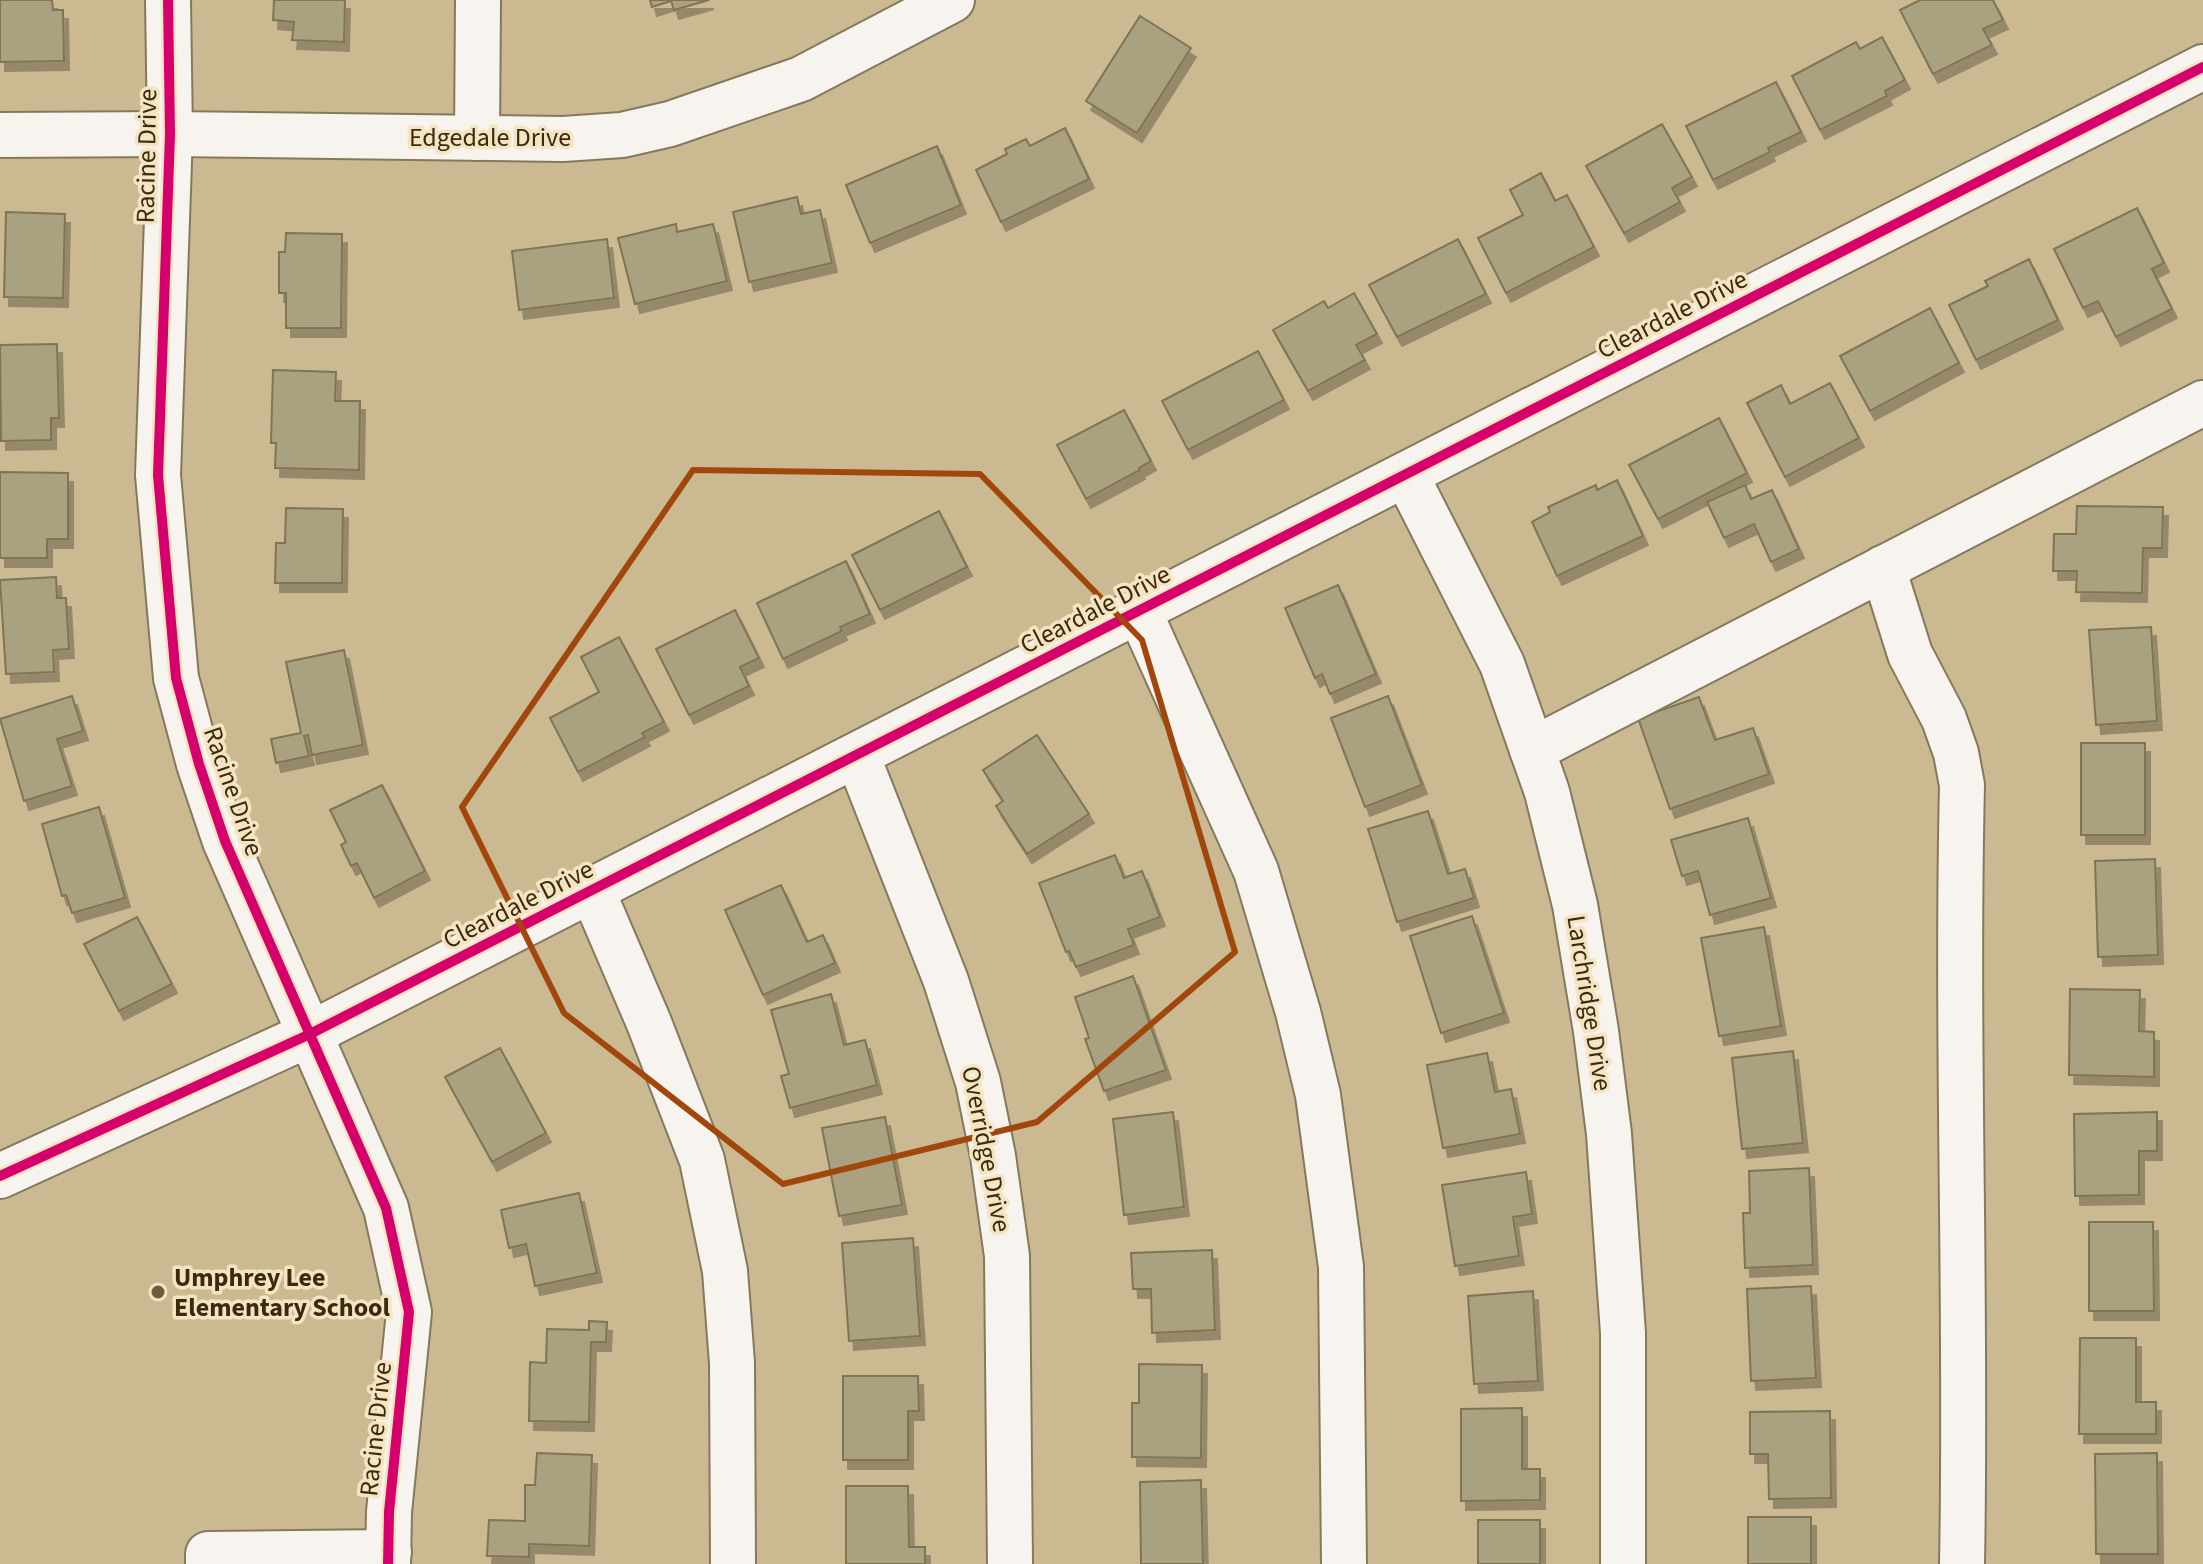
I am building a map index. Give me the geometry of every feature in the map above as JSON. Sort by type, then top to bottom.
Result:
[{"type":"street","name":"Racine Drive","points":[[168,0],[170,134],[158,475],[176,678],[199,764],[225,841],[386,1208],[409,1312],[389,1512],[388,1558]]},
{"type":"street","points":[[477,138],[478,0]]},
{"type":"street","name":"Edgedale Drive","points":[[0,135],[563,139],[607,136],[670,124],[801,79],[952,0]]},
{"type":"street","name":"Cleardale Drive","points":[[0,1176],[308,1035],[2203,67]]},
{"type":"street","points":[[1532,750],[2203,403]]},
{"type":"street","name":"Larchridge Drive","points":[[1406,475],[1502,664],[1547,792],[1575,905],[1609,1134],[1623,1333],[1623,1564]]},
{"type":"street","points":[[1883,568],[1910,654],[1944,719],[1956,753],[1962,785],[1965,1414],[1962,1564]]},
{"type":"street","points":[[1139,611],[1256,871],[1298,1012],[1318,1095],[1341,1267],[1344,1564]]},
{"type":"street","name":"Overridge Drive","points":[[857,755],[946,981],[978,1082],[993,1156],[1007,1256],[1010,1564]]},
{"type":"street","points":[[592,890],[649,1023],[702,1160],[723,1257],[732,1363],[733,1564]]},
{"type":"street","points":[[208,1564],[208,1554],[388,1558]]},
{"type":"highlighted area","points":[[693,470],[980,474],[1142,640],[1235,952],[1037,1122],[783,1184],[564,1013],[462,807]]},
{"type":"building","points":[[0,0],[52,0],[53,10],[63,10],[64,61],[0,62]]},
{"type":"building","points":[[274,0],[345,0],[344,42],[292,40],[294,22],[273,20]]},
{"type":"building","points":[[650,0],[709,0],[674,10],[671,1],[652,7]]},
{"type":"building","points":[[1920,0],[1993,0],[2003,20],[1983,29],[1992,45],[1933,74],[1900,10]]},
{"type":"building","points":[[1140,16],[1191,48],[1137,133],[1086,101]]},
{"type":"building","points":[[1882,37],[1905,80],[1885,91],[1887,96],[1820,130],[1792,76],[1856,42],[1860,49]]},
{"type":"building","points":[[1776,82],[1801,132],[1768,148],[1770,152],[1713,180],[1686,126]]},
{"type":"building","points":[[1662,124],[1692,177],[1672,188],[1680,202],[1624,233],[1586,166]]},
{"type":"building","points":[[1065,128],[1089,179],[1001,222],[976,170],[1007,154],[1005,149],[1026,139],[1030,146]]},
{"type":"building","points":[[937,146],[961,205],[870,243],[846,185]]},
{"type":"building","points":[[1541,173],[1555,201],[1567,195],[1594,247],[1506,293],[1478,238],[1523,215],[1510,190]]},
{"type":"building","points":[[797,197],[801,214],[820,210],[832,263],[749,282],[733,212]]},
{"type":"building","points":[[2137,208],[2164,263],[2152,269],[2172,309],[2116,337],[2098,301],[2083,308],[2054,249]]},
{"type":"building","points":[[6,212],[65,214],[63,298],[4,297]]},
{"type":"building","points":[[676,224],[677,232],[713,224],[727,281],[635,304],[618,238]]},
{"type":"building","points":[[286,233],[342,234],[341,328],[286,328],[286,293],[279,293],[279,252],[285,252]]},
{"type":"building","points":[[607,239],[614,298],[519,310],[512,251]]},
{"type":"building","points":[[1458,239],[1486,294],[1397,337],[1369,285]]},
{"type":"building","points":[[2029,259],[2058,320],[1976,360],[1949,305],[1988,286],[1985,281]]},
{"type":"building","points":[[1354,293],[1377,334],[1356,345],[1365,360],[1308,391],[1273,330],[1324,301],[1328,308]]},
{"type":"building","points":[[1930,308],[1959,363],[1870,411],[1840,356]]},
{"type":"building","points":[[57,344],[59,418],[51,418],[51,440],[1,441],[0,345]]},
{"type":"building","points":[[1258,351],[1284,400],[1188,450],[1162,401]]},
{"type":"building","points":[[273,370],[336,372],[335,401],[360,401],[359,470],[275,468],[276,443],[271,443]]},
{"type":"building","points":[[1830,383],[1859,438],[1785,477],[1747,403],[1781,385],[1790,404]]},
{"type":"building","points":[[1124,410],[1151,461],[1086,499],[1057,445]]},
{"type":"building","points":[[1719,418],[1747,473],[1658,519],[1629,465]]},
{"type":"building","points":[[0,472],[68,473],[68,539],[47,539],[47,558],[0,558]]},
{"type":"building","points":[[1617,480],[1643,536],[1557,576],[1532,522],[1550,512],[1548,507],[1596,485],[1597,490]]},
{"type":"building","points":[[1745,485],[1751,499],[1772,490],[1799,549],[1771,562],[1754,524],[1724,538],[1707,502]]},
{"type":"building","points":[[2077,506],[2163,507],[2162,548],[2143,548],[2142,593],[2076,592],[2077,571],[2053,571],[2054,534],[2076,534]]},
{"type":"building","points":[[286,508],[343,509],[342,583],[275,583],[276,543],[285,543]]},
{"type":"building","points":[[939,511],[967,567],[880,610],[852,555]]},
{"type":"building","points":[[846,561],[870,614],[783,659],[757,603]]},
{"type":"building","points":[[56,577],[57,598],[66,598],[69,649],[53,650],[54,672],[6,674],[0,580]]},
{"type":"building","points":[[1338,585],[1376,674],[1330,694],[1322,674],[1315,678],[1285,608]]},
{"type":"building","points":[[735,610],[759,658],[740,667],[749,686],[689,715],[656,649]]},
{"type":"building","points":[[2151,627],[2157,721],[2096,725],[2089,630]]},
{"type":"building","points":[[619,637],[664,722],[642,733],[645,737],[578,772],[550,718],[599,692],[581,657]]},
{"type":"building","points":[[344,650],[363,745],[312,755],[308,735],[304,736],[309,756],[276,763],[271,739],[301,733],[286,662]]},
{"type":"building","points":[[72,696],[83,731],[57,739],[72,786],[24,801],[0,719]]},
{"type":"building","points":[[1388,696],[1422,785],[1365,807],[1331,718]]},
{"type":"building","points":[[1699,697],[1715,740],[1753,728],[1769,774],[1670,809],[1638,718]]},
{"type":"building","points":[[1037,735],[1089,814],[1027,854],[996,806],[1003,801],[983,770]]},
{"type":"building","points":[[2081,743],[2145,743],[2145,835],[2081,835]]},
{"type":"building","points":[[382,785],[425,871],[374,898],[357,863],[351,866],[341,845],[346,842],[330,810]]},
{"type":"building","points":[[99,807],[125,898],[72,913],[66,895],[62,896],[42,824]]},
{"type":"building","points":[[1428,811],[1448,874],[1465,869],[1474,898],[1397,922],[1368,829]]},
{"type":"building","points":[[1748,818],[1771,898],[1710,915],[1698,871],[1682,876],[1671,840]]},
{"type":"building","points":[[1115,855],[1124,878],[1142,871],[1160,917],[1128,929],[1134,945],[1076,967],[1069,951],[1066,952],[1039,883]]},
{"type":"building","points":[[2155,859],[2158,955],[2098,957],[2095,861]]},
{"type":"building","points":[[781,885],[807,942],[823,935],[835,963],[763,995],[725,910]]},
{"type":"building","points":[[1472,916],[1504,1013],[1441,1033],[1410,936]]},
{"type":"building","points":[[137,917],[172,984],[119,1011],[84,944]]},
{"type":"building","points":[[1764,927],[1781,1026],[1719,1036],[1701,938]]},
{"type":"building","points":[[1133,976],[1166,1070],[1104,1091],[1085,1039],[1089,1038],[1075,997]]},
{"type":"building","points":[[2070,989],[2140,990],[2139,1031],[2154,1032],[2154,1077],[2069,1075]]},
{"type":"building","points":[[831,994],[844,1045],[865,1040],[877,1085],[790,1108],[781,1076],[789,1074],[771,1010]]},
{"type":"building","points":[[500,1048],[546,1133],[492,1162],[445,1077]]},
{"type":"building","points":[[1793,1051],[1803,1143],[1742,1149],[1732,1058]]},
{"type":"building","points":[[1487,1053],[1495,1092],[1511,1089],[1520,1134],[1443,1148],[1427,1065]]},
{"type":"building","points":[[1173,1112],[1184,1207],[1124,1215],[1113,1119]]},
{"type":"building","points":[[2157,1112],[2157,1151],[2139,1151],[2139,1195],[2075,1196],[2074,1114]]},
{"type":"building","points":[[885,1117],[902,1205],[839,1216],[822,1128]]},
{"type":"building","points":[[1809,1168],[1813,1265],[1745,1268],[1743,1213],[1750,1213],[1749,1171]]},
{"type":"building","points":[[1526,1172],[1532,1214],[1513,1217],[1519,1256],[1455,1266],[1442,1185]]},
{"type":"building","points":[[579,1193],[597,1273],[535,1286],[526,1244],[509,1248],[501,1210]]},
{"type":"building","points":[[2089,1222],[2153,1222],[2154,1311],[2089,1311]]},
{"type":"building","points":[[913,1238],[920,1336],[849,1341],[842,1243]]},
{"type":"building","points":[[1212,1250],[1215,1330],[1152,1333],[1151,1289],[1133,1289],[1131,1253]]},
{"type":"building","points":[[1811,1286],[1816,1378],[1751,1381],[1747,1289]]},
{"type":"building","points":[[1533,1291],[1538,1381],[1474,1384],[1468,1296]]},
{"type":"building","points":[[589,1321],[607,1322],[606,1342],[591,1342],[589,1422],[529,1421],[530,1362],[546,1363],[547,1329],[589,1330]]},
{"type":"building","points":[[2080,1338],[2136,1338],[2136,1402],[2156,1402],[2156,1434],[2079,1434]]},
{"type":"building","points":[[1139,1364],[1202,1365],[1201,1458],[1132,1457],[1132,1403],[1139,1403]]},
{"type":"building","points":[[843,1376],[918,1376],[919,1411],[908,1411],[908,1460],[843,1460]]},
{"type":"building","points":[[1522,1408],[1522,1469],[1540,1469],[1540,1500],[1461,1501],[1461,1409]]},
{"type":"building","points":[[1830,1411],[1831,1498],[1769,1499],[1768,1454],[1750,1454],[1750,1412]]},
{"type":"building","points":[[537,1453],[592,1455],[589,1546],[529,1544],[529,1557],[487,1556],[489,1520],[525,1521],[525,1485],[535,1485]]},
{"type":"building","points":[[2157,1453],[2158,1554],[2096,1554],[2095,1454]]},
{"type":"building","points":[[1201,1480],[1203,1564],[1141,1564],[1140,1482]]},
{"type":"building","points":[[846,1486],[908,1486],[909,1547],[925,1547],[925,1564],[846,1564]]},
{"type":"building","points":[[1748,1517],[1811,1517],[1811,1564],[1748,1564]]},
{"type":"building","points":[[1478,1520],[1540,1520],[1540,1564],[1478,1564]]},
{"type":"cycle path","points":[[168,0],[170,134],[158,475],[176,678],[199,764],[225,841],[386,1208],[409,1312],[389,1512],[388,1564]]},
{"type":"cycle path","points":[[0,1176],[308,1035],[2203,67]]},
{"type":"place","name":"Umphrey Lee Elementary School","points":[[158,1292]]}]
